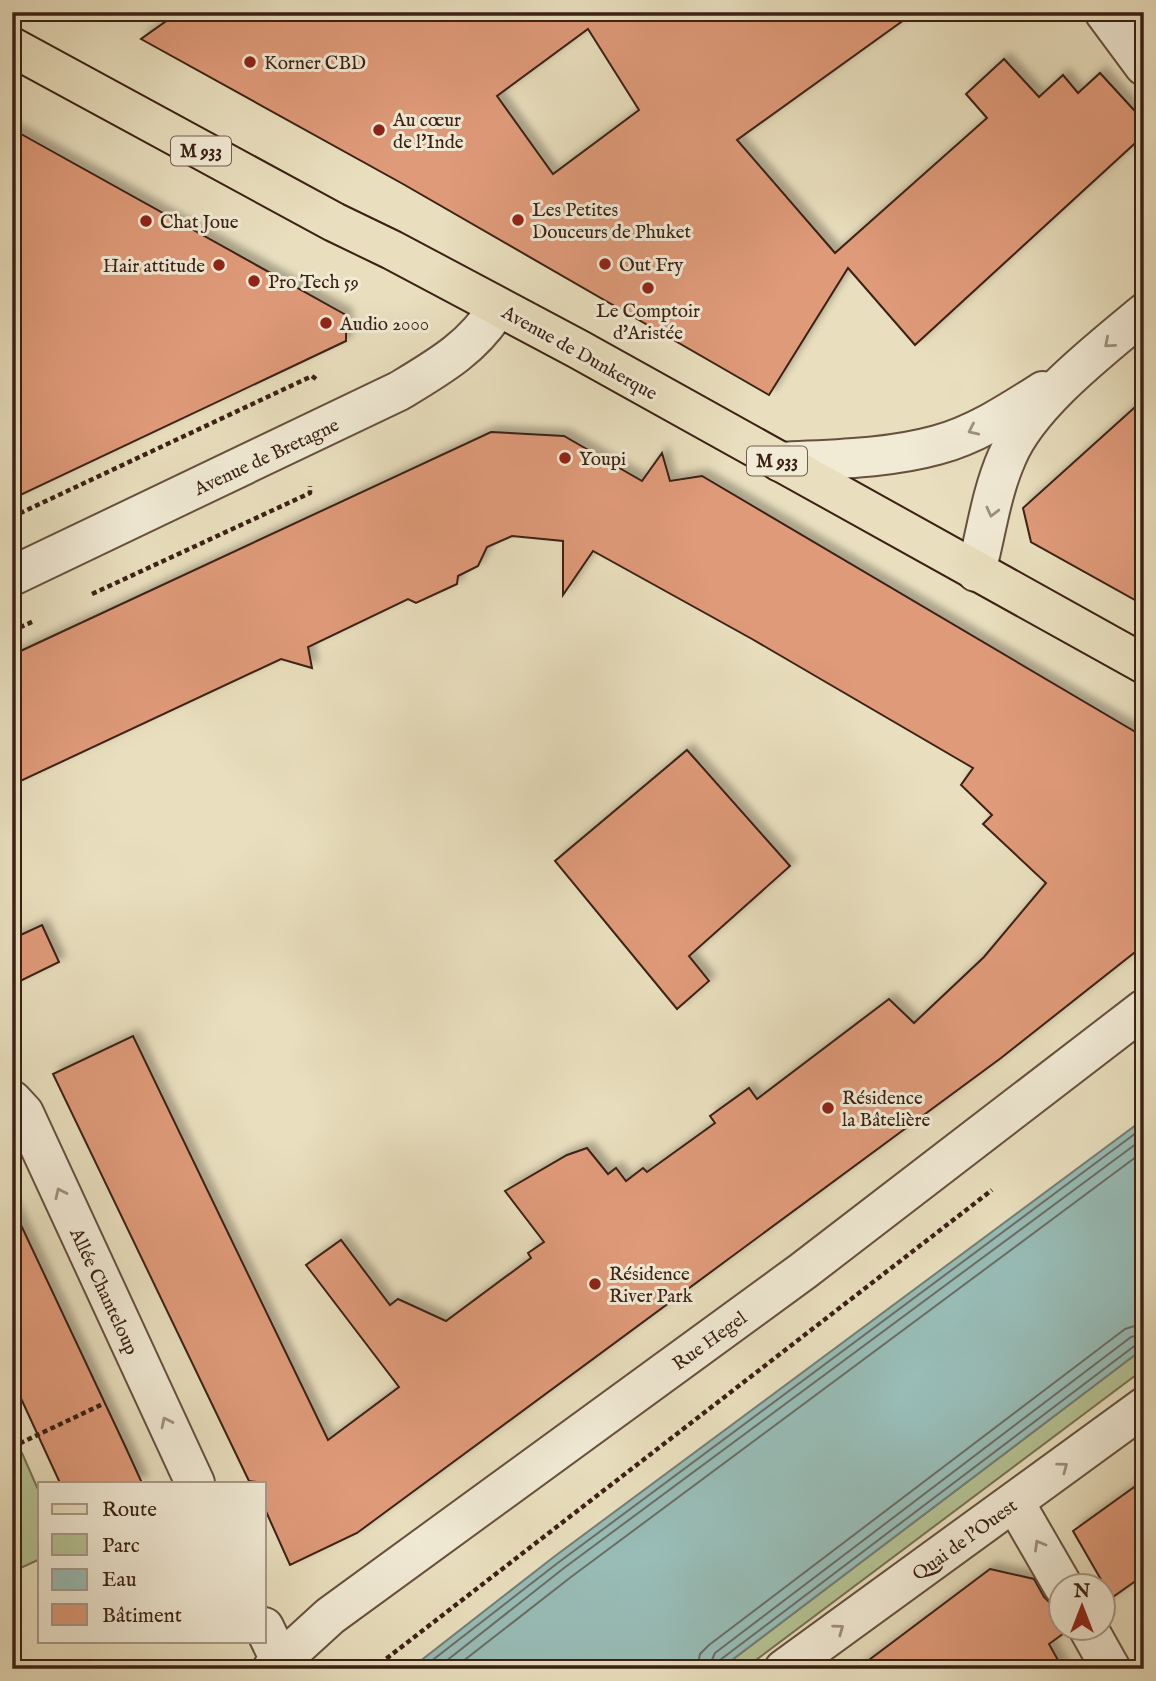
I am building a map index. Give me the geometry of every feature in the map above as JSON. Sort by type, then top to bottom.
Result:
[{"type":"main road","name":"Avenue de Dunkerque","points":[[12,47],[334,222],[498,307],[1144,664]]},
{"type":"street","points":[[1104,12],[1144,66]]},
{"type":"street","name":"Avenue de Bretagne","points":[[12,576],[400,391],[444,364],[472,342],[498,307]]},
{"type":"street","points":[[976,572],[1008,454],[1025,427],[1075,372],[1144,313]]},
{"type":"street","points":[[780,462],[875,455],[937,445],[1000,418],[1075,372]]},
{"type":"street","name":"Rue Hegel","points":[[272,1652],[330,1616],[814,1263],[1144,1009]]},
{"type":"street","name":"Allée Chanteloup","points":[[12,1100],[24,1113],[195,1482]]},
{"type":"street","name":"Quai de l'Ouest","points":[[784,1669],[1144,1407]]},
{"type":"street","points":[[1015,1503],[1054,1572]]},
{"type":"street","points":[[1095,1642],[1111,1669]]},
{"type":"path","points":[[373,1669],[995,1188]]},
{"type":"path","points":[[12,1447],[147,1383]]},
{"type":"green space","points":[[1144,1348],[1144,1369],[744,1669],[720,1669]]},
{"type":"green space","points":[[22,1453],[38,1489],[38,1560],[12,1572],[12,1457]]},
{"type":"water","points":[[1144,1119],[1144,1348],[720,1669],[410,1669],[555,1556]]},
{"type":"building","points":[[179,12],[915,12],[737,140],[835,253],[987,118],[966,94],[1004,59],[1039,97],[1063,75],[1078,93],[1100,73],[1144,121],[1144,135],[915,345],[848,268],[769,395],[403,184],[141,39]],"holes":[[[588,29],[639,110],[553,174],[497,96]]]},
{"type":"building","points":[[12,129],[346,315],[346,341],[12,499]]},
{"type":"building","points":[[1144,399],[1144,605],[1031,542],[1023,508]]},
{"type":"building","points":[[491,432],[564,436],[642,481],[662,453],[670,481],[702,476],[1144,737],[1144,945],[1001,1058],[357,1533],[290,1565],[266,1511],[266,1482],[249,1481],[53,1074],[133,1036],[328,1440],[399,1387],[306,1265],[341,1240],[390,1305],[398,1299],[446,1321],[531,1258],[528,1253],[544,1242],[505,1191],[567,1155],[587,1148],[608,1174],[616,1168],[626,1181],[643,1168],[647,1172],[715,1123],[710,1116],[749,1088],[757,1099],[889,999],[914,1023],[984,957],[1046,883],[983,824],[992,815],[961,785],[973,768],[752,639],[593,551],[563,595],[563,541],[512,536],[487,547],[478,566],[458,576],[457,584],[416,603],[408,599],[308,647],[312,668],[281,659],[12,785],[12,655]]},
{"type":"building","points":[[687,750],[790,866],[689,956],[709,981],[677,1009],[555,861]]},
{"type":"building","points":[[42,925],[59,962],[12,985],[12,939]]},
{"type":"building","points":[[12,1206],[142,1482],[60,1482],[12,1379]]},
{"type":"building","points":[[1144,1480],[1144,1575],[1118,1593],[1118,1572],[1097,1572],[1073,1531]]},
{"type":"building","points":[[990,1569],[1034,1579],[1048,1601],[1048,1642],[1052,1642],[1049,1644],[1063,1669],[857,1669]]},
{"type":"place","name":"Korner CBD","points":[[250,62]]},
{"type":"place","name":"Au cœur de l'Inde","points":[[379,130]]},
{"type":"place","name":"Les Petites Douceurs de Phuket","points":[[518,220]]},
{"type":"place","name":"Chat Joue","points":[[146,221]]},
{"type":"place","name":"Out Fry","points":[[605,264]]},
{"type":"place","name":"Hair attitude","points":[[219,265]]},
{"type":"place","name":"Pro Tech 59","points":[[254,281]]},
{"type":"place","name":"Le Comptoir d'Aristée","points":[[648,288]]},
{"type":"place","name":"Audio 2000","points":[[326,323]]},
{"type":"place","name":"Youpi","points":[[565,458]]},
{"type":"place","name":"Résidence la Bâtelière","points":[[828,1108]]},
{"type":"place","name":"Résidence River Park","points":[[595,1284]]}]
